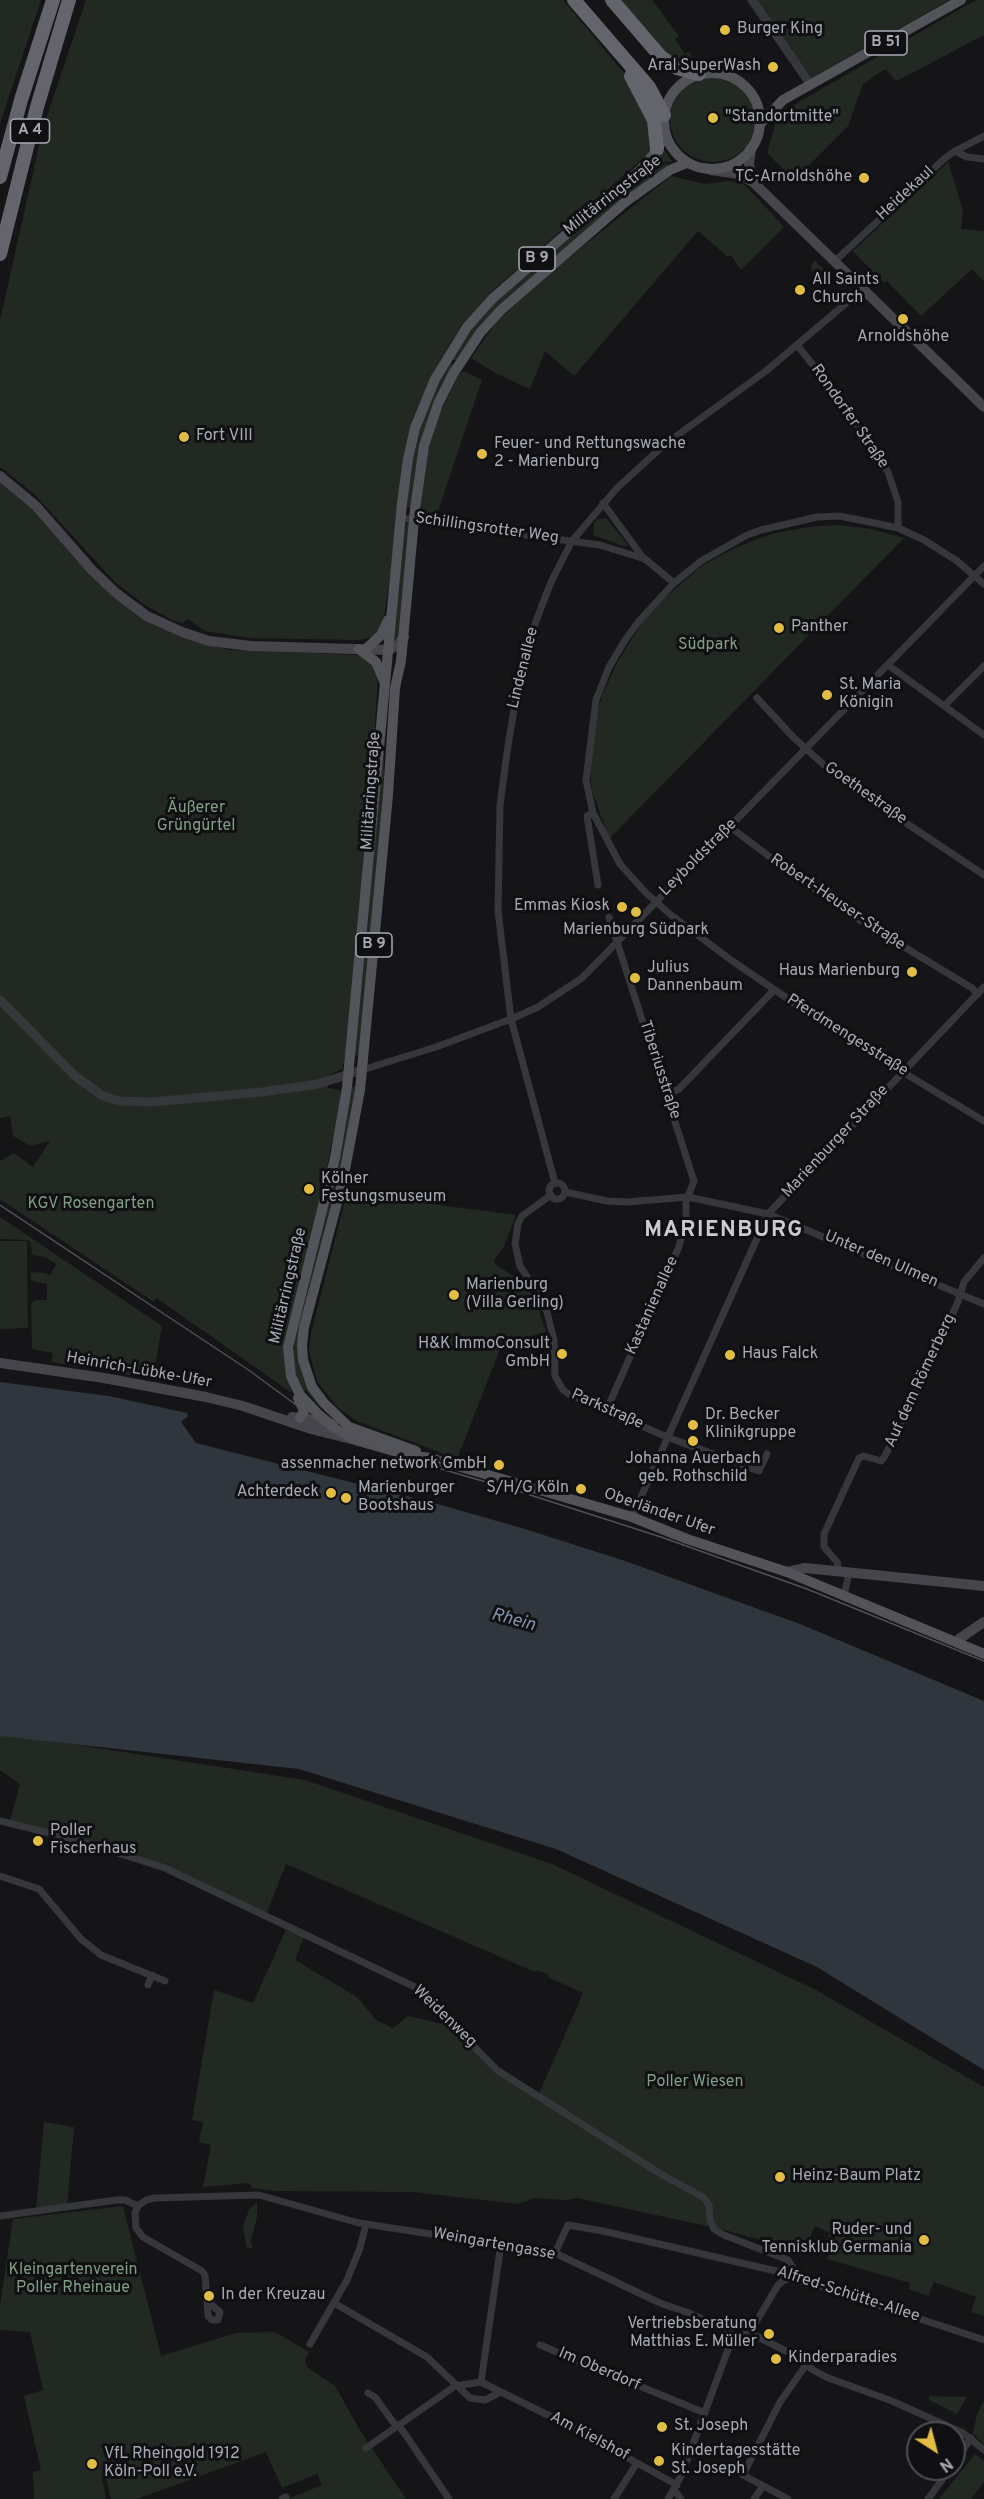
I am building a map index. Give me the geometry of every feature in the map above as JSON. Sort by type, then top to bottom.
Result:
[{"type":"highway","name":"A 4","points":[[0,177],[27,80],[53,0]]},
{"type":"highway","points":[[574,0],[649,87],[664,115]]},
{"type":"highway","points":[[612,0],[661,57],[677,68],[699,74]]},
{"type":"highway","name":"A 4","points":[[0,254],[37,106],[69,3]]},
{"type":"highway","points":[[616,51],[654,120],[657,149]]},
{"type":"main road","name":"B 51","points":[[762,122],[783,100],[961,0]]},
{"type":"main road","points":[[711,170],[737,161],[751,148],[759,134],[762,122],[754,96],[743,83],[732,76],[713,72],[699,74],[678,87],[670,98],[664,115],[666,135],[673,149],[687,163],[711,170],[738,174],[754,183],[984,407]]},
{"type":"main road","points":[[754,96],[768,102],[783,100]]},
{"type":"main road","name":"Militärringstraße","points":[[430,1458],[349,1426],[324,1403],[312,1387],[306,1373],[302,1345],[304,1327],[343,1180],[362,1070],[388,795],[391,612],[408,459],[420,414],[440,370],[467,327],[500,291],[641,169],[666,135]]},
{"type":"main road","points":[[751,148],[749,165],[754,183]]},
{"type":"main road","name":"Militärringstraße","points":[[355,1440],[328,1423],[307,1403],[291,1376],[288,1347],[335,1158],[348,1075],[390,687],[404,636],[420,465],[430,425],[446,387],[480,333],[501,310],[624,203],[670,170],[687,163]]},
{"type":"main road","points":[[0,476],[36,506],[107,586],[140,612],[195,637],[231,644],[389,650],[398,645],[404,636]]},
{"type":"main road","name":"B 9","points":[[363,649],[381,635],[391,612]]},
{"type":"main road","points":[[363,649],[376,662],[390,687]]},
{"type":"main road","name":"Heinrich-Lübke-Ufer","points":[[0,1363],[151,1386],[271,1414],[349,1426]]},
{"type":"main road","name":"B 9","points":[[295,1386],[297,1398],[304,1411],[300,1418]]},
{"type":"main road","name":"Heinrich-Lübke-Ufer","points":[[271,1414],[332,1435],[355,1440]]},
{"type":"main road","name":"Oberländer Ufer","points":[[355,1440],[408,1455],[430,1458],[632,1517],[687,1539],[787,1572],[984,1654]]},
{"type":"main road","points":[[787,1572],[800,1568],[984,1586]]},
{"type":"main road","points":[[959,1639],[984,1622]]},
{"type":"main road","name":"Oberländer Ufer","points":[[945,1637],[984,1646]]},
{"type":"street","points":[[752,0],[811,85]]},
{"type":"street","name":"Heidekaul","points":[[835,261],[955,151],[984,136]]},
{"type":"street","points":[[955,151],[967,157],[984,159]]},
{"type":"street","name":"Lindenallee","points":[[555,1183],[511,1019],[498,911],[500,806],[520,674],[532,632],[551,582],[572,541],[603,503],[657,451],[752,382],[864,288]]},
{"type":"street","name":"Rondorfer Straße","points":[[797,345],[844,404],[888,472],[898,502],[898,528]]},
{"type":"street","points":[[603,503],[645,560],[674,583]]},
{"type":"street","points":[[598,885],[588,827],[587,816],[593,813],[586,780],[591,726],[598,695],[609,667],[639,621],[674,583],[701,561],[754,532],[817,517],[839,516],[898,528],[942,550],[984,584]]},
{"type":"street","name":"Schillingsrotter Weg","points":[[401,518],[600,545],[645,560]]},
{"type":"street","name":"Leyboldstraße","points":[[362,1070],[436,1047],[511,1019],[538,1007],[573,986],[984,566]]},
{"type":"street","points":[[888,665],[984,735]]},
{"type":"street","points":[[944,706],[984,666]]},
{"type":"street","name":"Goethestraße","points":[[757,698],[806,750],[867,797],[984,875]]},
{"type":"street","name":"Pferdmengesstraße","points":[[593,813],[610,847],[631,877],[697,935],[838,1033],[984,1121]]},
{"type":"street","name":"Robert-Heuser-Straße","points":[[730,827],[853,915],[978,994]]},
{"type":"street","name":"Tiberiusstraße","points":[[609,917],[694,1181],[688,1197]]},
{"type":"street","name":"Marienburger Straße","points":[[632,1517],[768,1214],[984,987]]},
{"type":"street","points":[[667,1095],[679,1089],[774,990]]},
{"type":"street","points":[[0,1000],[75,1076],[103,1096],[119,1101],[152,1102],[262,1092],[318,1084],[362,1070]]},
{"type":"street","points":[[555,1183],[563,1184],[566,1192],[560,1198],[551,1195],[549,1189],[555,1183]]},
{"type":"street","name":"Unter den Ulmen","points":[[566,1192],[607,1201],[627,1202],[688,1197],[768,1214],[984,1304]]},
{"type":"street","name":"Parkstraße","points":[[551,1195],[522,1216],[515,1235],[517,1255],[524,1274],[543,1301],[547,1312],[554,1340],[557,1382],[570,1395],[606,1411],[667,1437],[759,1471],[767,1454]]},
{"type":"street","name":"Kastanienallee","points":[[606,1411],[684,1234],[688,1197]]},
{"type":"street","points":[[959,1293],[964,1282],[984,1258]]},
{"type":"street","name":"Auf dem Römerberg","points":[[844,1573],[824,1547],[824,1534],[859,1458],[864,1455],[881,1461],[885,1456],[958,1302],[959,1293]]},
{"type":"street","points":[[844,1573],[844,1596]]},
{"type":"street","name":"Weidenweg","points":[[0,1821],[73,1839],[165,1868],[415,1987],[497,2070],[659,2173],[703,2197],[709,2205],[710,2220],[714,2229],[788,2260],[793,2268],[789,2279]]},
{"type":"street","points":[[0,1876],[39,1889],[81,1938],[101,1955],[165,1981]]},
{"type":"street","points":[[148,1984],[152,1975]]},
{"type":"street","name":"Weingartengasse","points":[[138,2206],[146,2200],[155,2198],[247,2195],[273,2198],[366,2224],[555,2253],[660,2303],[727,2330],[737,2338]]},
{"type":"street","points":[[0,2216],[117,2200],[138,2206],[134,2219],[138,2232],[202,2271],[205,2276],[207,2301]]},
{"type":"street","points":[[310,2344],[356,2260],[366,2224]]},
{"type":"street","name":"Alfred-Schütte-Allee","points":[[555,2253],[568,2224],[776,2271],[789,2279],[814,2284],[984,2340]]},
{"type":"street","points":[[366,2448],[455,2386],[481,2382],[501,2244]]},
{"type":"street","points":[[668,2499],[676,2488],[728,2349],[756,2322],[781,2282],[789,2279]]},
{"type":"street","points":[[334,2303],[427,2357],[470,2398],[477,2401],[492,2398],[501,2391]]},
{"type":"street","points":[[748,2332],[792,2354],[826,2377],[925,2415],[971,2438],[984,2450]]},
{"type":"street","name":"Im Oberdorf","points":[[540,2345],[705,2414]]},
{"type":"street","points":[[788,2499],[743,2475],[780,2402],[806,2365]]},
{"type":"street","name":"Am Kielshof","points":[[481,2382],[570,2426],[637,2463],[676,2488]]},
{"type":"street","points":[[368,2393],[375,2397],[449,2499]]},
{"type":"street","points":[[966,2445],[971,2438]]},
{"type":"street","points":[[614,2499],[637,2463]]},
{"type":"street","points":[[928,2499],[941,2481]]},
{"type":"street","points":[[754,2499],[763,2486]]},
{"type":"street","points":[[676,2488],[681,2499]]},
{"type":"green space","points":[[0,0],[41,0],[0,123]]},
{"type":"green space","points":[[86,0],[563,0],[633,84],[653,124],[650,152],[490,293],[462,325],[435,369],[417,410],[384,616],[382,627],[376,636],[359,640],[249,638],[205,631],[188,619],[183,623],[174,621],[145,605],[116,583],[34,494],[0,467],[0,321],[43,128]]},
{"type":"green space","points":[[618,0],[652,0],[679,36],[675,39],[685,54],[690,51],[691,57],[687,60],[680,60],[668,55]]},
{"type":"green space","points":[[756,0],[949,0],[812,78]]},
{"type":"green space","points":[[976,0],[984,0],[984,35],[897,81],[885,69],[863,84],[848,126],[794,180],[767,153],[777,118],[792,106]]},
{"type":"green space","points":[[713,76],[730,79],[749,95],[753,102],[756,119],[753,136],[737,155],[730,159],[713,162],[696,159],[677,143],[673,136],[670,119],[673,102],[689,83],[696,79]]},
{"type":"green space","points":[[662,150],[673,163],[666,161],[629,188],[623,188]]},
{"type":"green space","points":[[948,162],[963,210],[961,229],[984,231],[984,281],[972,269],[921,316],[887,281],[884,283],[853,251]]},
{"type":"green space","points":[[666,163],[669,166],[635,189],[580,236],[457,360],[449,360],[483,313],[621,191],[628,191]]},
{"type":"green space","points":[[671,176],[705,184],[730,181],[744,184],[784,227],[741,270],[731,255],[728,257],[698,231],[574,376],[545,351],[530,389],[497,374],[471,358],[497,321],[562,263]]},
{"type":"green space","points":[[814,260],[833,279],[822,281],[814,278],[811,267]]},
{"type":"green space","points":[[447,363],[455,364],[443,385],[412,507],[406,507],[420,426]]},
{"type":"green space","points":[[463,371],[482,380],[436,517],[426,513],[420,506],[427,455],[439,416],[457,377]]},
{"type":"green space","name":"Äußerer Grüngürtel","points":[[0,482],[33,510],[152,623],[192,641],[230,650],[359,655],[371,663],[378,675],[346,1054],[342,1069],[329,1075],[328,1088],[340,1090],[341,1099],[318,1210],[284,1343],[292,1393],[157,1298],[154,1302],[0,1199],[0,1161],[14,1153],[33,1167],[50,1141],[31,1146],[13,1136],[10,1116],[0,1118]]},
{"type":"green space","points":[[606,518],[628,545],[626,547],[593,535],[594,523],[598,519]]},
{"type":"green space","points":[[410,524],[400,636],[396,642],[393,639],[404,525]]},
{"type":"green space","name":"Südpark","points":[[838,525],[871,529],[904,538],[609,839],[592,790],[590,771],[593,731],[602,696],[617,663],[643,621],[667,596],[703,565],[735,548],[771,534],[809,527]]},
{"type":"green space","points":[[392,661],[384,750],[384,798],[360,1056],[354,1055]]},
{"type":"green space","points":[[357,1085],[350,1128],[297,1350],[330,1416],[306,1390],[304,1391],[299,1381],[295,1371],[293,1342],[351,1088]]},
{"type":"green space","points":[[347,1193],[516,1215],[504,1246],[494,1260],[495,1264],[519,1280],[535,1299],[546,1332],[502,1344],[457,1459],[357,1421],[338,1408],[317,1381],[309,1350],[311,1333]]},
{"type":"green space","points":[[0,1217],[162,1326],[153,1379],[51,1362],[53,1353],[32,1349],[31,1304],[35,1300],[47,1300],[47,1284],[31,1281],[31,1272],[45,1273],[50,1276],[56,1264],[46,1257],[32,1255],[31,1243],[28,1240],[0,1239]]},
{"type":"green space","points":[[0,1241],[27,1241],[28,1328],[0,1329]]},
{"type":"green space","name":"Poller Wiesen","points":[[0,1733],[305,1780],[552,1864],[816,1990],[984,2087],[984,2316],[971,2312],[976,2297],[934,2282],[928,2296],[909,2289],[910,2283],[827,2259],[831,2250],[824,2246],[830,2233],[815,2226],[803,2252],[721,2229],[577,2198],[567,2200],[534,2198],[519,2204],[413,2192],[276,2191],[252,2188],[249,2183],[203,2187],[211,2145],[199,2142],[203,2122],[192,2120],[214,1990],[253,2003],[286,1930],[304,1937],[295,1960],[357,1997],[376,2020],[393,2028],[408,2016],[451,2026],[490,2067],[539,2094],[583,1993],[548,1977],[549,1975],[536,1970],[535,1972],[286,1864],[266,1915],[188,1875],[160,1864],[75,1837],[10,1821],[20,1784],[0,1770]]},
{"type":"green space","points":[[44,2122],[74,2127],[67,2206],[36,2210]]},
{"type":"green space","points":[[257,2202],[257,2217],[250,2243],[252,2248],[247,2249],[243,2226],[249,2210]]},
{"type":"green space","name":"Kleingartenverein Poller Rheinaue","points":[[123,2206],[161,2356],[236,2333],[275,2332],[309,2352],[305,2360],[307,2367],[335,2386],[361,2432],[406,2499],[288,2499],[322,2485],[317,2474],[282,2488],[266,2452],[137,2499],[111,2499],[106,2478],[102,2479],[106,2499],[34,2499],[33,2472],[41,2470],[24,2396],[43,2390],[30,2332],[0,2330],[0,2305],[13,2219]]},
{"type":"green space","points":[[930,2396],[967,2397],[957,2414],[929,2400]]},
{"type":"green space","points":[[984,2401],[984,2445],[973,2433],[977,2414]]},
{"type":"green space","points":[[975,2454],[984,2461],[984,2482],[971,2499],[939,2499],[953,2481],[966,2481],[966,2465]]},
{"type":"water","name":"Rhein","points":[[0,1382],[109,1396],[187,1413],[188,1416],[181,1422],[196,1443],[441,1505],[625,1561],[800,1624],[984,1701],[984,2070],[817,1967],[556,1849],[299,1769],[0,1736]]},
{"type":"tram line","points":[[0,1205],[250,1371],[330,1430],[355,1444],[524,1493],[661,1537],[807,1589],[984,1661]]},
{"type":"place","name":"Burger King","points":[[725,30]]},
{"type":"place","name":"Aral SuperWash","points":[[773,67]]},
{"type":"place","name":"\"Standortmitte\"","points":[[713,118]]},
{"type":"place","name":"TC-Arnoldshöhe","points":[[864,178]]},
{"type":"place","name":"All Saints Church","points":[[800,290]]},
{"type":"place","name":"Arnoldshöhe","points":[[903,319]]},
{"type":"place","name":"Fort VIII","points":[[184,437]]},
{"type":"place","name":"Feuer- und Rettungswache 2 - Marienburg","points":[[482,454]]},
{"type":"place","name":"Panther","points":[[779,628]]},
{"type":"place","name":"St. Maria Königin","points":[[827,695]]},
{"type":"place","name":"Emmas Kiosk","points":[[622,907]]},
{"type":"place","name":"Marienburg Südpark","points":[[636,912]]},
{"type":"place","name":"Haus Marienburg","points":[[912,972]]},
{"type":"place","name":"Julius Dannenbaum","points":[[635,978]]},
{"type":"place","name":"Kölner Festungsmuseum","points":[[309,1189]]},
{"type":"place","name":"Marienburg (Villa Gerling)","points":[[454,1295]]},
{"type":"place","name":"H&K ImmoConsult GmbH","points":[[562,1354]]},
{"type":"place","name":"Haus Falck","points":[[730,1355]]},
{"type":"place","name":"Dr. Becker Klinikgruppe","points":[[693,1425]]},
{"type":"place","name":"Johanna Auerbach geb. Rothschild","points":[[693,1441]]},
{"type":"place","name":"assenmacher network GmbH","points":[[499,1465]]},
{"type":"place","name":"S/H/G Köln","points":[[581,1489]]},
{"type":"place","name":"Achterdeck","points":[[331,1493]]},
{"type":"place","name":"Marienburger Bootshaus","points":[[346,1498]]},
{"type":"place","name":"Poller Fischerhaus","points":[[38,1841]]},
{"type":"place","name":"Heinz-Baum Platz","points":[[780,2177]]},
{"type":"place","name":"Ruder- und Tennisklub Germania","points":[[924,2240]]},
{"type":"place","name":"In der Kreuzau","points":[[209,2296]]},
{"type":"place","name":"Vertriebsberatung Matthias E. Müller","points":[[769,2334]]},
{"type":"place","name":"Kinderparadies","points":[[776,2359]]},
{"type":"place","name":"St. Joseph","points":[[662,2427]]},
{"type":"place","name":"Kindertagesstätte St. Joseph","points":[[659,2461]]},
{"type":"place","name":"VfL Rheingold 1912 Köln-Poll e.V.","points":[[92,2464]]},
{"type":"district","name":"MARIENBURG","points":[[724,1232]]},
{"type":"park label","name":"KGV Rosengarten","points":[[91,1205]]}]
